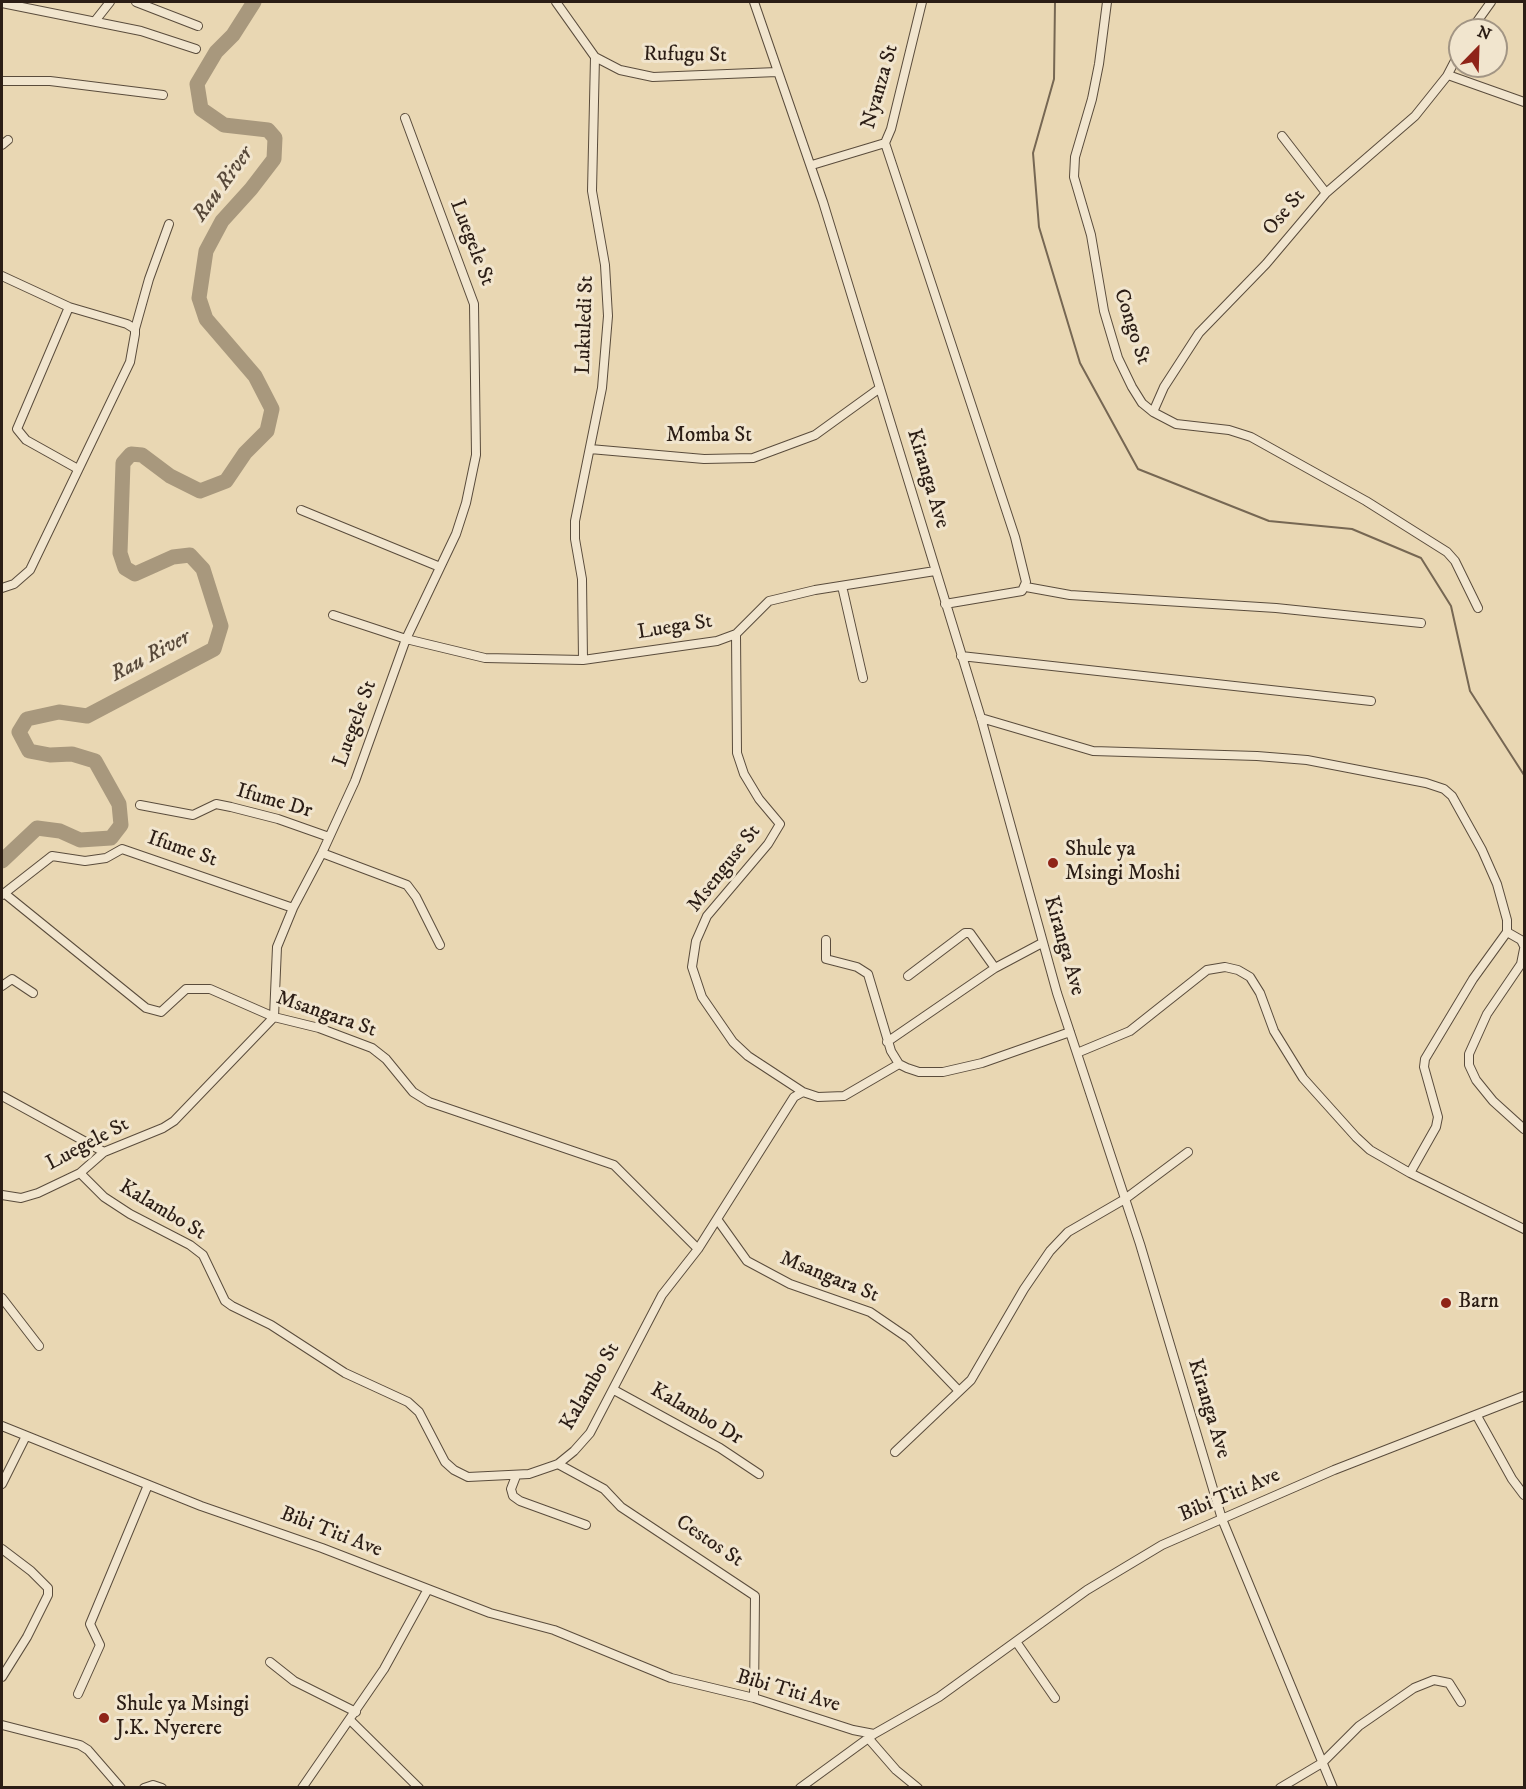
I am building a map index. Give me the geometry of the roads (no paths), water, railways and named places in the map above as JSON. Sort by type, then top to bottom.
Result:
[{"type":"street","points":[[37,2],[38,12]]},
{"type":"street","points":[[95,21],[110,2]]},
{"type":"street","points":[[136,2],[198,26]]},
{"type":"street","points":[[556,2],[595,57]]},
{"type":"street","name":"Kiranga Ave","points":[[754,2],[812,165],[981,718],[1042,943],[1125,1199],[1222,1519],[1333,1788]]},
{"type":"street","name":"Nyanza St","points":[[812,165],[885,143],[891,129],[922,2]]},
{"type":"street","name":"Congo St","points":[[1107,2],[1092,99],[1075,157],[1074,177],[1091,235],[1102,302],[1118,358],[1142,403],[1153,412],[1176,424],[1229,430],[1251,437],[1366,501],[1447,552],[1455,561],[1478,608]]},
{"type":"street","points":[[1480,18],[1491,2]]},
{"type":"street","points":[[2,3],[141,31],[196,49]]},
{"type":"street","name":"Rufugu St","points":[[595,57],[620,70],[653,77],[777,72]]},
{"type":"street","name":"Lukuledi St","points":[[582,660],[584,618],[575,521],[602,388],[609,316],[605,265],[592,191],[595,57]]},
{"type":"street","name":"Ose St","points":[[1153,412],[1164,387],[1199,333],[1266,264],[1326,194],[1400,131],[1426,104],[1448,75]]},
{"type":"street","points":[[1456,78],[1524,102]]},
{"type":"street","points":[[2,81],[50,81],[163,95]]},
{"type":"street","name":"Luegele St","points":[[2,1196],[21,1198],[80,1173],[104,1152],[174,1121],[274,1017],[277,947],[292,908],[322,853],[355,781],[406,639],[440,567],[466,503],[476,455],[474,304],[405,118]]},
{"type":"street","points":[[1282,136],[1326,194]]},
{"type":"street","points":[[885,143],[1015,537],[1026,587]]},
{"type":"street","points":[[2,588],[14,584],[30,570],[130,362],[135,329],[149,279],[169,225]]},
{"type":"street","points":[[2,276],[69,307],[104,315],[135,329]]},
{"type":"street","points":[[69,307],[17,429],[26,441],[78,469]]},
{"type":"street","name":"Momba St","points":[[590,449],[704,459],[753,458],[814,435],[880,388]]},
{"type":"street","points":[[301,510],[440,567]]},
{"type":"street","name":"Luega St","points":[[333,615],[406,639],[485,658],[582,660],[717,641],[736,634],[769,602],[842,586],[935,571]]},
{"type":"street","points":[[842,586],[863,678]]},
{"type":"street","points":[[945,604],[1022,591],[1026,587]]},
{"type":"street","points":[[1026,587],[1070,595],[1276,608],[1421,623]]},
{"type":"street","name":"Msenguse St","points":[[736,634],[737,753],[744,774],[759,799],[780,824],[768,844],[707,916],[696,941],[692,967],[702,997],[733,1042],[748,1056],[803,1092]]},
{"type":"street","points":[[961,656],[1371,701]]},
{"type":"street","points":[[981,718],[1093,751],[1257,756],[1307,760],[1426,783],[1444,789],[1465,818],[1482,850],[1503,904],[1507,932],[1473,979],[1425,1059],[1424,1067],[1438,1117],[1436,1127],[1410,1173]]},
{"type":"street","name":"Ifume Dr","points":[[140,805],[193,815],[216,804],[278,819],[329,837]]},
{"type":"street","name":"Ifume St","points":[[3,894],[52,856],[85,861],[106,858],[126,849],[292,908]]},
{"type":"street","points":[[322,853],[407,885],[416,897],[440,945]]},
{"type":"street","name":"Msangara St","points":[[3,894],[146,1008],[161,1012],[177,995],[196,987],[210,989],[274,1017],[319,1028],[372,1048],[386,1059],[413,1092],[429,1102],[614,1165],[698,1249]]},
{"type":"street","points":[[1507,932],[1521,940],[1524,947],[1521,963],[1487,1014],[1469,1054],[1469,1065],[1476,1080],[1493,1101],[1524,1129]]},
{"type":"street","points":[[908,976],[965,933],[970,933],[994,968]]},
{"type":"street","points":[[826,940],[826,959],[857,967],[868,974],[887,1042],[899,1064],[920,1072],[943,1072],[982,1063],[1070,1032]]},
{"type":"street","points":[[887,1042],[994,968],[1042,943]]},
{"type":"street","points":[[1077,1053],[1130,1031],[1207,970],[1225,967],[1238,970],[1250,977],[1260,993],[1274,1031],[1304,1078],[1363,1143],[1410,1173],[1524,1229]]},
{"type":"street","points":[[2,986],[12,979],[33,993]]},
{"type":"street","points":[[803,1092],[818,1097],[844,1096],[899,1064]]},
{"type":"street","name":"Kalambo St","points":[[80,1173],[104,1197],[130,1214],[190,1245],[202,1255],[225,1301],[231,1306],[271,1325],[345,1373],[408,1402],[419,1412],[445,1462],[454,1470],[468,1477],[516,1476],[540,1472],[558,1464],[590,1433],[662,1295],[698,1249],[788,1105],[803,1092]]},
{"type":"street","points":[[2,1096],[104,1152]]},
{"type":"street","points":[[895,1452],[977,1373],[1024,1289],[1050,1251],[1068,1232],[1125,1199],[1188,1152]]},
{"type":"street","name":"Msangara St","points":[[717,1219],[747,1261],[790,1284],[870,1312],[908,1338],[959,1391]]},
{"type":"street","points":[[2,1298],[39,1346]]},
{"type":"street","name":"Kalambo Dr","points":[[614,1390],[720,1448],[759,1474]]},
{"type":"street","name":"Bibi Titi Ave","points":[[2,1426],[148,1485],[490,1613],[554,1630],[671,1678],[754,1698],[872,1736],[939,1697],[1017,1643],[1087,1590],[1152,1550],[1334,1470],[1524,1396]]},
{"type":"street","points":[[1477,1416],[1512,1479],[1524,1495]]},
{"type":"street","points":[[2,1484],[26,1436]]},
{"type":"street","name":"Cestos St","points":[[558,1464],[604,1489],[621,1507],[755,1596],[754,1698]]},
{"type":"street","points":[[516,1476],[511,1489],[520,1501],[586,1525]]},
{"type":"street","points":[[78,1694],[100,1645],[90,1624],[148,1485]]},
{"type":"street","points":[[2,1549],[31,1570],[48,1588],[48,1595],[35,1621],[2,1677]]},
{"type":"street","points":[[302,1788],[384,1669],[428,1589]]},
{"type":"street","points":[[1017,1643],[1055,1698]]},
{"type":"street","points":[[270,1662],[294,1681],[356,1712]]},
{"type":"street","points":[[1280,1788],[1322,1763],[1359,1726],[1414,1688],[1434,1680],[1449,1683],[1461,1702]]},
{"type":"street","points":[[350,1720],[419,1788]]},
{"type":"street","points":[[2,1725],[80,1745],[88,1750],[121,1788]]},
{"type":"street","points":[[800,1788],[872,1736],[896,1770],[918,1788]]},
{"type":"street","points":[[144,1788],[153,1785],[162,1788]]},
{"type":"waterway","name":"Rau River","points":[[2,861],[37,828],[60,831],[80,840],[111,838],[121,825],[119,804],[95,761],[72,754],[50,755],[29,751],[19,732],[27,719],[59,712],[87,716],[214,649],[221,626],[203,569],[190,555],[173,557],[135,574],[125,568],[120,553],[123,463],[131,454],[142,455],[170,476],[200,491],[226,481],[245,453],[267,431],[272,409],[255,376],[206,319],[199,298],[206,251],[222,221],[274,159],[275,138],[268,130],[224,125],[201,109],[197,84],[216,52],[233,35],[254,2]]},
{"type":"waterway","points":[[1055,2],[1054,79],[1033,153],[1039,227],[1080,363],[1138,469],[1269,521],[1352,529],[1421,558],[1451,606],[1470,691],[1524,775]]},
{"type":"place","name":"Shule ya Msingi Moshi","points":[[1053,863]]},
{"type":"place","name":"Barn","points":[[1446,1303]]},
{"type":"place","name":"Shule ya Msingi J.K. Nyerere","points":[[104,1718]]}]
